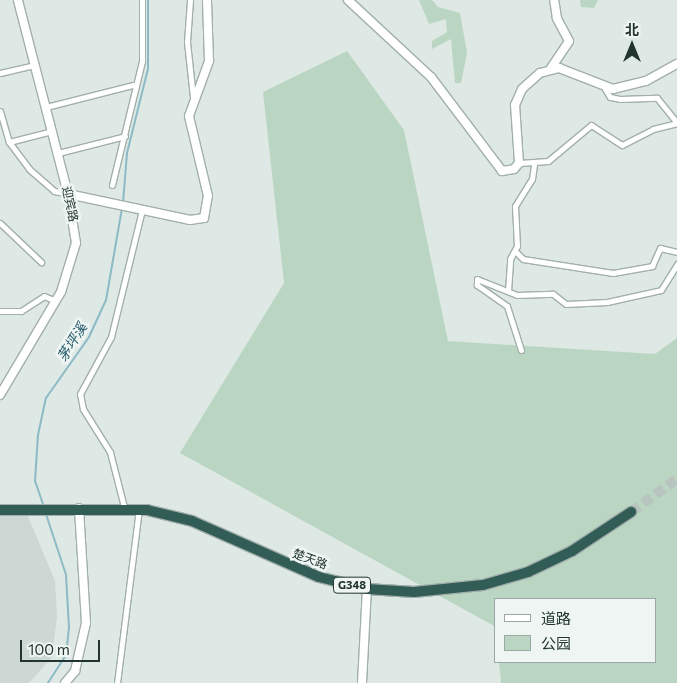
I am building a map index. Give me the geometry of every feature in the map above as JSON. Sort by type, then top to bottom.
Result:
[{"type":"highway","name":"楚天路","points":[[0,510],[67,508],[139,509],[192,522],[297,569],[367,589],[437,592],[507,579],[572,551],[631,512]]},
{"type":"street","name":"迎宾路","points":[[0,394],[56,301],[74,255],[68,194],[18,0]]},
{"type":"street","points":[[112,185],[124,136],[133,85],[142,61],[142,0]]},
{"type":"street","points":[[190,0],[187,42],[193,96]]},
{"type":"street","points":[[0,111],[9,142],[54,191],[197,221],[206,216],[208,196],[189,116],[193,96],[209,61],[206,0]]},
{"type":"street","points":[[348,0],[431,77],[498,169],[510,171],[519,163],[534,165],[554,157],[591,125],[622,146],[648,131],[677,123],[657,98],[620,99],[610,97],[605,89],[572,72],[551,68]]},
{"type":"street","points":[[519,163],[514,123],[517,100],[530,80],[551,68],[569,40],[557,18],[554,0]]},
{"type":"street","points":[[605,89],[646,81],[677,64]]},
{"type":"street","points":[[0,73],[35,65]]},
{"type":"street","points":[[46,107],[133,85]]},
{"type":"street","points":[[9,142],[52,132]]},
{"type":"street","points":[[58,153],[124,136]]},
{"type":"street","points":[[508,291],[510,259],[516,251],[515,206],[532,180],[534,165]]},
{"type":"street","points":[[124,508],[110,452],[83,408],[80,394],[111,338],[138,209]]},
{"type":"street","points":[[0,223],[41,262]]},
{"type":"street","points":[[516,251],[523,259],[613,273],[652,266],[660,248],[677,252]]},
{"type":"street","points":[[521,350],[507,306],[476,280],[508,291],[548,292],[566,304],[607,302],[662,290],[677,264]]},
{"type":"street","points":[[0,312],[21,310],[44,296],[56,301]]},
{"type":"street","points":[[65,683],[75,671],[86,623],[79,508]]},
{"type":"street","points":[[117,683],[139,509]]},
{"type":"street","points":[[362,683],[367,589]]},
{"type":"shaded area","points":[[0,513],[27,514],[55,581],[57,616],[52,657],[29,683],[0,683]]},
{"type":"green space","points":[[419,0],[432,0],[438,7],[460,13],[467,53],[461,83],[455,83],[451,39],[432,49],[432,41],[447,32],[446,19],[429,24]]},
{"type":"green space","points":[[580,0],[598,0],[594,8],[581,7]]},
{"type":"green space","points":[[347,51],[404,130],[448,341],[655,354],[677,338],[677,683],[501,683],[499,663],[657,663],[657,598],[494,598],[494,626],[180,453],[284,283],[263,92]]},
{"type":"waterway","name":"茅坪溪","points":[[123,203],[127,153],[148,69],[148,0]]},
{"type":"waterway","name":"茅坪溪","points":[[44,507],[35,481],[38,435],[46,398],[89,337],[106,300],[122,208]]},
{"type":"waterway","name":"茅坪溪","points":[[46,514],[66,575],[69,627],[66,655],[48,683]]},
{"type":"tunnel","points":[[631,512],[677,479]]}]
